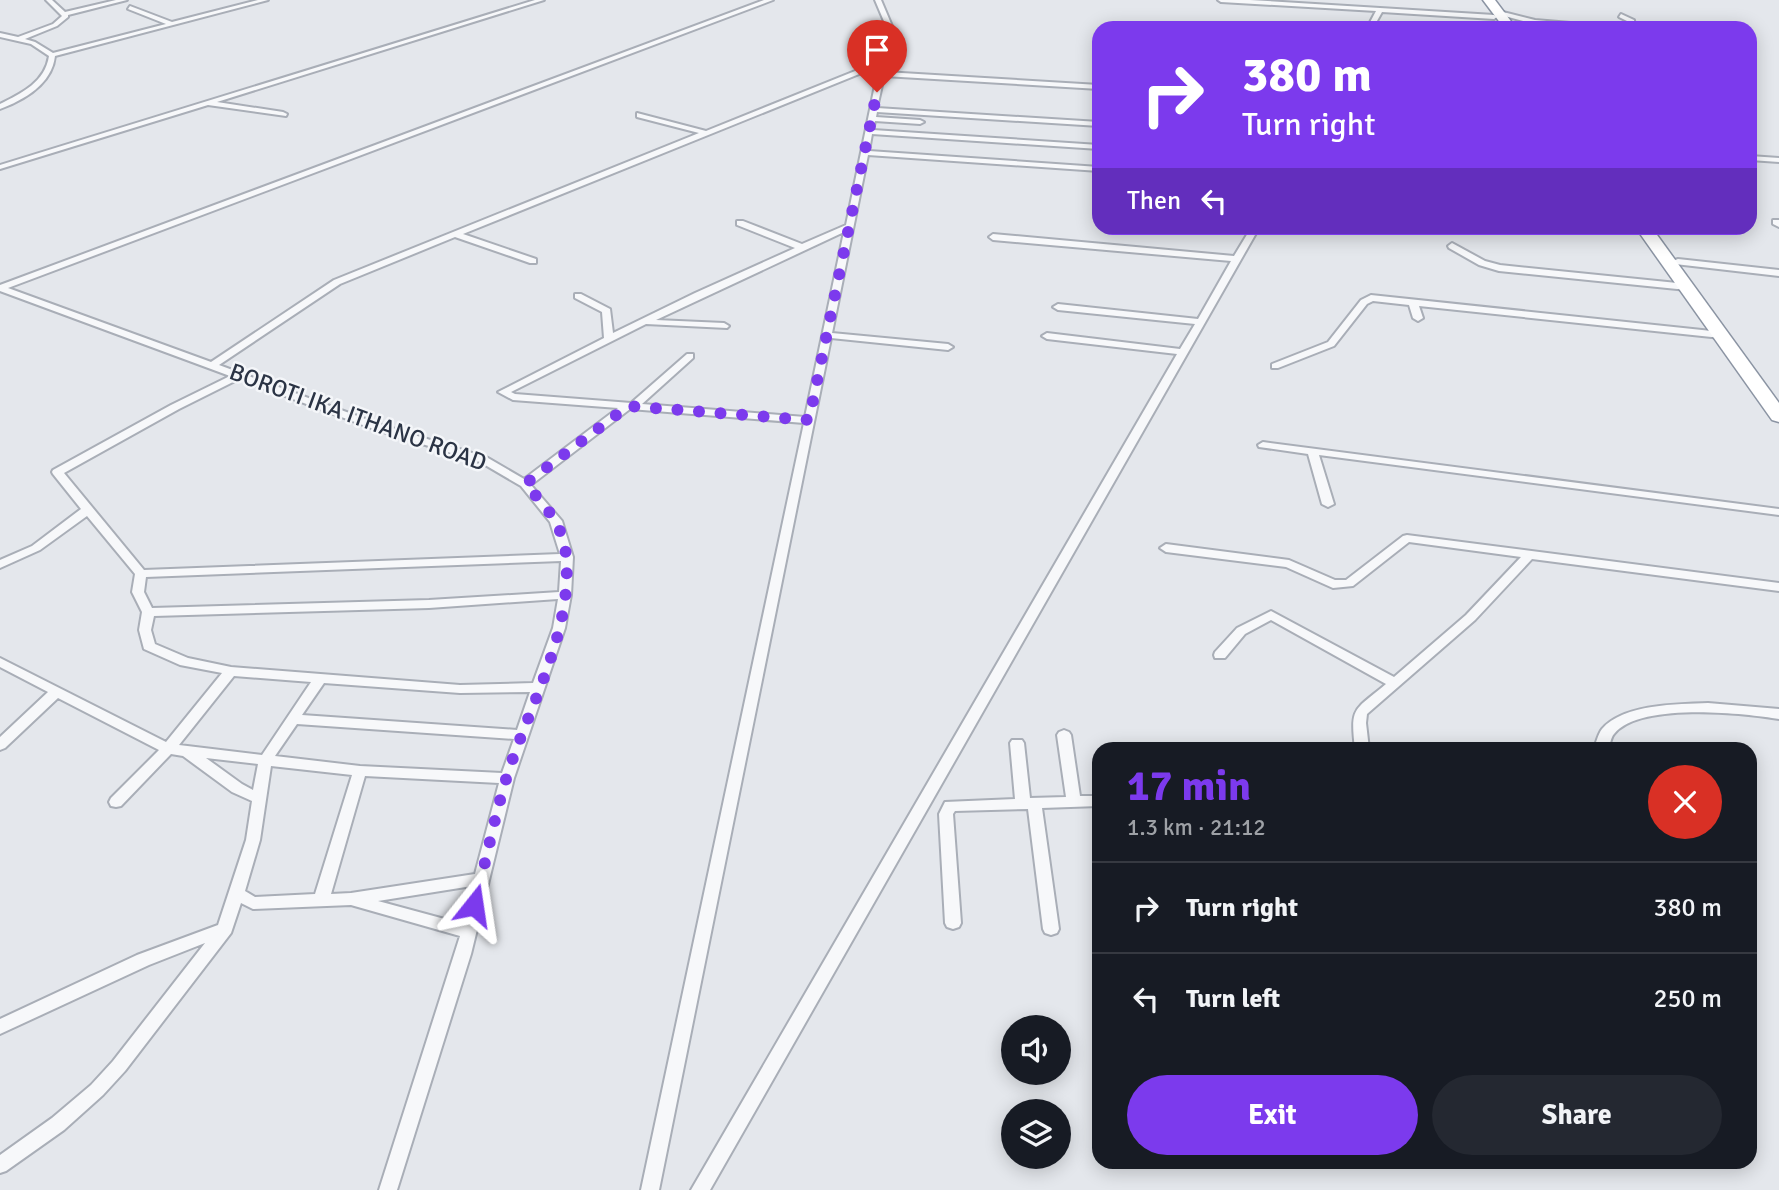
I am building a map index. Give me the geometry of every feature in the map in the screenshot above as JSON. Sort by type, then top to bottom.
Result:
[{"type":"highway","points":[[1482,0],[1502,21]]},
{"type":"highway","points":[[1489,0],[1499,21]]},
{"type":"highway","points":[[1649,235],[1779,416]]},
{"type":"highway","points":[[1658,235],[1779,401]]},
{"type":"street","points":[[64,14],[124,0]]},
{"type":"street","points":[[52,55],[265,0]]},
{"type":"street","points":[[0,167],[541,0]]},
{"type":"street","points":[[0,288],[770,0]]},
{"type":"street","points":[[650,1190],[890,31],[878,0]]},
{"type":"street","points":[[1222,0],[1380,11],[1496,15],[1529,21]]},
{"type":"street","points":[[19,38],[60,23],[66,16],[51,2]]},
{"type":"street","points":[[51,2],[61,2]]},
{"type":"street","points":[[130,8],[173,24]]},
{"type":"street","points":[[1374,21],[1380,11]]},
{"type":"street","points":[[1621,16],[1632,21]]},
{"type":"street","points":[[0,35],[19,38],[40,46],[52,55],[53,64],[43,80],[0,107]]},
{"type":"street","points":[[213,365],[327,288],[453,234],[882,68],[1092,86]]},
{"type":"street","points":[[209,103],[240,110],[283,114]]},
{"type":"street","points":[[227,116],[240,110]]},
{"type":"street","points":[[640,115],[707,134]]},
{"type":"street","points":[[871,121],[928,122]]},
{"type":"street","points":[[871,121],[1092,124]]},
{"type":"street","points":[[871,121],[1092,146]]},
{"type":"street","points":[[1080,131],[1092,132]]},
{"type":"street","points":[[865,152],[1092,168]]},
{"type":"street","points":[[1757,157],[1779,159]]},
{"type":"street","points":[[740,223],[801,247]]},
{"type":"street","points":[[809,420],[513,397],[503,392],[644,322],[850,226]]},
{"type":"street","points":[[453,234],[533,261]]},
{"type":"street","points":[[700,1190],[1251,235]]},
{"type":"street","points":[[993,237],[1236,260]]},
{"type":"street","points":[[1452,246],[1482,263],[1499,268],[1687,287]]},
{"type":"street","points":[[1678,262],[1779,273]]},
{"type":"street","name":"BOROTI IKA ITHANO ROAD","points":[[0,288],[375,426],[484,460],[525,484],[556,521],[566,556],[565,595],[559,628],[507,778],[468,932],[388,1190]]},
{"type":"street","points":[[578,296],[607,311],[608,340]]},
{"type":"street","points":[[1275,366],[1331,344],[1368,299],[1721,335]]},
{"type":"street","points":[[1413,302],[1418,318]]},
{"type":"street","points":[[1058,307],[1200,322]]},
{"type":"street","points":[[644,322],[724,326]]},
{"type":"street","points":[[827,335],[948,347]]},
{"type":"street","points":[[1047,336],[1183,352]]},
{"type":"street","points":[[525,484],[631,406],[691,356]]},
{"type":"street","points":[[238,376],[57,472],[141,574],[138,592],[148,612],[145,630],[149,646],[185,662],[230,671],[460,689],[540,687]]},
{"type":"street","points":[[1263,445],[1779,512]]},
{"type":"street","points":[[1312,451],[1328,505]]},
{"type":"street","points":[[0,564],[36,548],[88,510]]},
{"type":"street","points":[[1166,548],[1289,564],[1333,584],[1342,585],[1349,583],[1407,538],[1779,587]]},
{"type":"street","points":[[1361,742],[1359,723],[1362,712],[1456,628],[1529,555]]},
{"type":"street","points":[[141,574],[566,556]]},
{"type":"street","points":[[148,612],[429,604],[565,595]]},
{"type":"street","points":[[1220,655],[1241,631],[1271,615],[1394,683]]},
{"type":"street","points":[[0,662],[168,749],[360,771],[507,778]]},
{"type":"street","points":[[116,802],[168,749],[230,671]]},
{"type":"street","points":[[0,1165],[58,1124],[97,1090],[157,1019],[225,929],[253,840],[265,761],[320,678]]},
{"type":"street","points":[[0,745],[57,691]]},
{"type":"street","points":[[1601,742],[1610,728],[1624,718],[1642,713],[1718,706],[1779,714]]},
{"type":"street","points":[[294,719],[522,735]]},
{"type":"street","points":[[1064,735],[1074,802]]},
{"type":"street","points":[[1017,743],[1051,929]]},
{"type":"street","points":[[186,750],[237,788],[260,799]]},
{"type":"street","points":[[321,900],[360,771]]},
{"type":"street","points":[[953,923],[947,809],[955,805],[1092,801]]},
{"type":"street","points":[[238,894],[253,903],[351,899],[481,879]]},
{"type":"street","points":[[351,899],[468,932]]},
{"type":"street","points":[[0,1027],[143,960],[225,929]]},
{"type":"route","points":[[474,905],[507,778],[559,628],[565,595],[566,556],[563,540],[556,521],[525,484],[628,406],[809,420],[877,92]]}]
